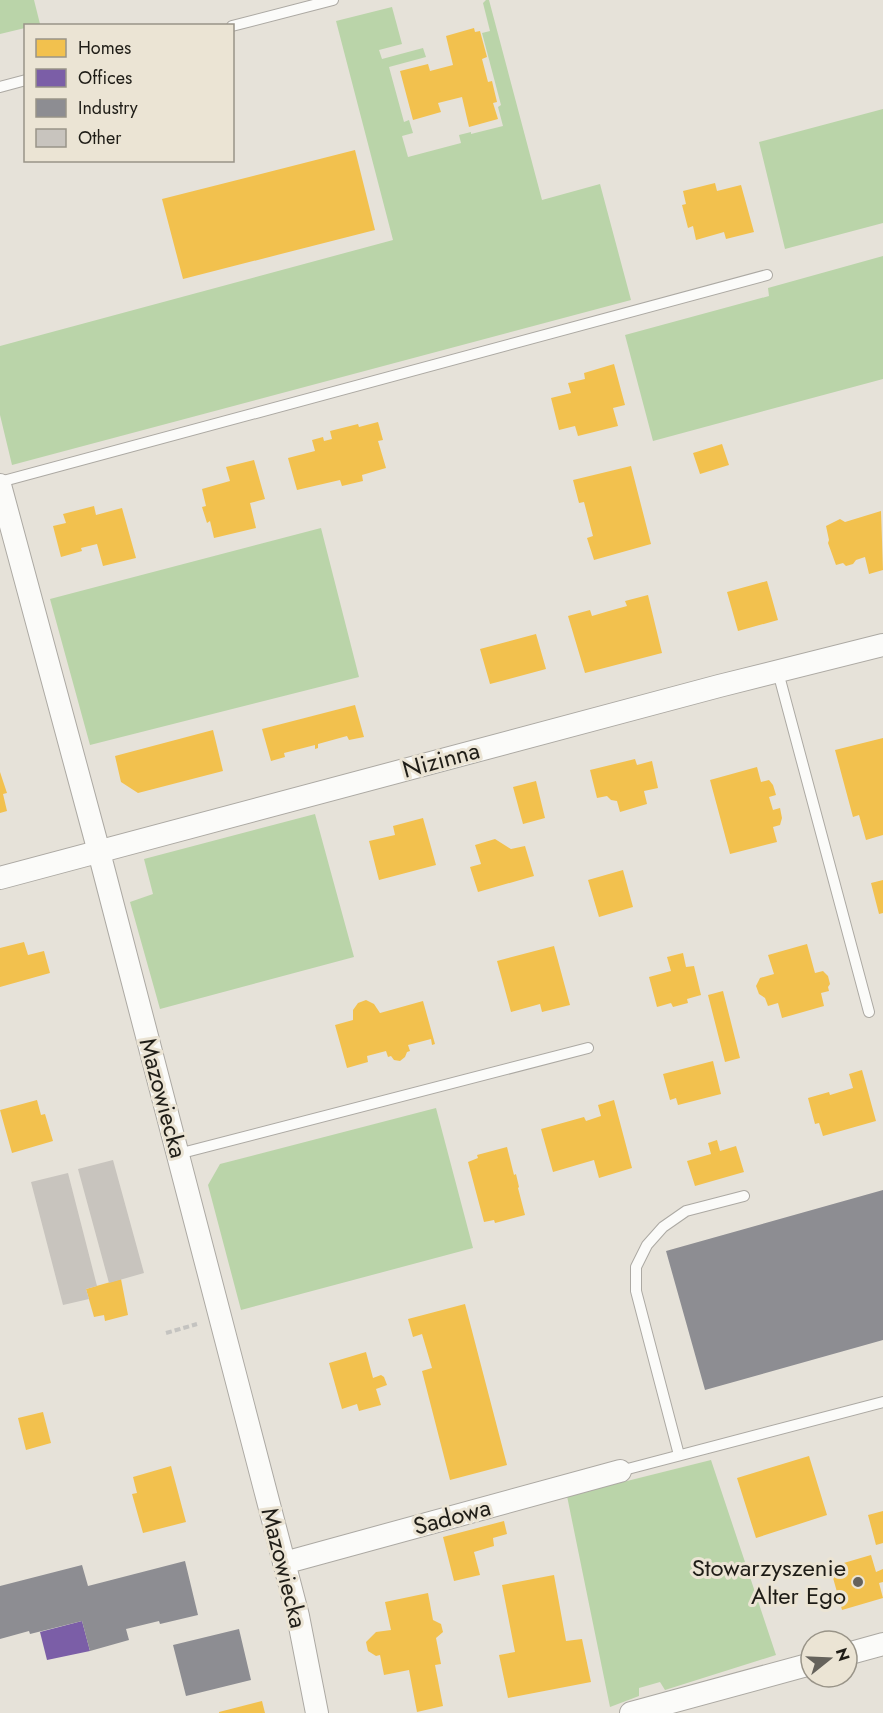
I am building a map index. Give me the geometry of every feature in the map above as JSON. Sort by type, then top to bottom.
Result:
[{"type":"street","name":"Mazowiecka","points":[[0,483],[99,852],[298,1616],[316,1713]]},
{"type":"street","name":"Nizinna","points":[[0,878],[883,645]]},
{"type":"street","name":"Sadowa","points":[[284,1563],[620,1471]]},
{"type":"street","points":[[859,1651],[883,1644]]},
{"type":"street","points":[[631,1713],[799,1667]]},
{"type":"lane","points":[[234,25],[333,0]]},
{"type":"lane","points":[[0,87],[24,81]]},
{"type":"lane","points":[[0,483],[766,275]]},
{"type":"lane","points":[[778,672],[869,1012]]},
{"type":"lane","points":[[178,1154],[588,1048]]},
{"type":"lane","points":[[679,1455],[636,1291],[636,1268],[647,1245],[663,1227],[686,1211],[744,1196]]},
{"type":"lane","points":[[620,1471],[883,1402]]},
{"type":"path","points":[[166,1333],[220,1318]]},
{"type":"green space","points":[[0,0],[34,0],[40,24],[24,24],[24,28],[0,34]]},
{"type":"green space","points":[[489,0],[542,200],[600,184],[631,300],[12,465],[0,415],[0,346],[393,240],[336,21],[392,7],[402,44],[379,50],[382,59],[423,48],[426,57],[389,67],[404,122],[409,120],[413,133],[402,136],[408,157],[461,143],[459,135],[503,126],[498,107],[501,105],[482,33],[490,31],[483,3]]},
{"type":"green space","points":[[883,109],[883,223],[785,249],[759,142]]},
{"type":"green space","points":[[883,256],[883,379],[653,441],[625,335],[769,296],[768,288]]},
{"type":"green space","points":[[321,528],[359,677],[90,745],[50,599]]},
{"type":"green space","points":[[315,814],[354,957],[160,1009],[130,902],[153,894],[144,859]]},
{"type":"green space","points":[[436,1108],[473,1248],[241,1310],[208,1185],[220,1164]]},
{"type":"green space","points":[[711,1460],[776,1655],[665,1690],[660,1682],[639,1688],[639,1696],[610,1707],[567,1496]]},
{"type":"building: Homes","points":[[474,28],[475,32],[480,31],[487,57],[482,59],[488,82],[492,81],[497,102],[493,103],[498,119],[469,127],[462,97],[438,103],[441,112],[413,120],[400,71],[428,64],[430,71],[453,65],[446,36]]},
{"type":"building: Homes","points":[[355,150],[375,230],[183,279],[162,199]]},
{"type":"building: Homes","points":[[715,183],[717,191],[741,185],[754,232],[726,239],[724,232],[696,240],[693,226],[688,228],[682,205],[686,204],[683,191]]},
{"type":"building: Homes","points":[[614,364],[625,405],[613,408],[618,426],[578,436],[575,426],[559,430],[551,398],[571,393],[568,383],[585,379],[584,373]]},
{"type":"building: Homes","points":[[378,422],[383,440],[378,441],[386,468],[362,475],[363,481],[342,486],[340,480],[297,490],[288,458],[315,451],[312,440],[323,437],[324,441],[332,439],[330,431]]},
{"type":"building: Homes","points":[[722,444],[729,465],[700,474],[693,453]]},
{"type":"building: Homes","points":[[254,460],[265,499],[250,503],[256,528],[214,538],[210,521],[207,523],[202,507],[206,506],[202,489],[230,481],[226,467]]},
{"type":"building: Homes","points":[[631,466],[651,544],[594,560],[587,538],[593,536],[584,502],[579,503],[573,480]]},
{"type":"building: Homes","points":[[94,506],[96,515],[122,508],[136,558],[103,566],[97,544],[61,557],[53,526],[66,523],[63,514]]},
{"type":"building: Homes","points":[[881,511],[883,570],[869,574],[865,557],[846,566],[843,563],[836,565],[828,543],[826,526],[840,519],[845,522]]},
{"type":"building: Homes","points":[[767,581],[778,620],[738,631],[727,592]]},
{"type":"building: Homes","points":[[648,595],[662,653],[585,673],[568,616],[590,610],[592,616],[627,606],[625,601]]},
{"type":"building: Homes","points":[[536,634],[546,669],[490,684],[480,649]]},
{"type":"building: Homes","points":[[355,705],[364,737],[349,740],[347,736],[318,744],[318,748],[315,749],[315,745],[284,753],[285,757],[271,761],[262,729]]},
{"type":"building: Homes","points":[[213,730],[223,771],[138,793],[121,782],[115,756]]},
{"type":"building: Homes","points":[[883,738],[883,835],[866,840],[859,815],[853,817],[835,750]]},
{"type":"building: Homes","points":[[635,759],[637,765],[652,761],[658,788],[644,791],[647,804],[620,812],[617,801],[607,796],[597,798],[590,770]]},
{"type":"building: Homes","points":[[757,767],[761,782],[769,780],[773,785],[776,795],[769,797],[773,810],[780,808],[782,818],[780,825],[773,827],[777,842],[730,854],[710,780]]},
{"type":"building: Homes","points":[[0,772],[7,793],[3,794],[7,811],[0,813]]},
{"type":"building: Homes","points":[[536,781],[545,818],[523,824],[513,787]]},
{"type":"building: Homes","points":[[423,818],[436,865],[379,880],[369,841],[395,835],[393,826]]},
{"type":"building: Homes","points":[[495,839],[511,849],[525,846],[534,876],[478,892],[470,867],[481,864],[475,845]]},
{"type":"building: Homes","points":[[623,870],[633,907],[599,917],[588,880]]},
{"type":"building: Homes","points":[[883,880],[883,913],[879,914],[871,883]]},
{"type":"building: Homes","points":[[24,942],[28,955],[44,951],[50,973],[0,987],[0,948]]},
{"type":"building: Homes","points":[[807,944],[815,973],[823,971],[828,976],[829,991],[821,993],[824,1006],[782,1018],[778,1003],[768,1006],[756,986],[760,978],[774,974],[768,955]]},
{"type":"building: Homes","points":[[554,946],[570,1005],[542,1012],[540,1004],[511,1012],[497,961]]},
{"type":"building: Homes","points":[[683,953],[686,967],[694,966],[701,995],[687,999],[688,1003],[673,1007],[671,1003],[657,1007],[649,977],[671,971],[667,957]]},
{"type":"building: Homes","points":[[723,991],[740,1058],[725,1062],[708,995]]},
{"type":"building: Homes","points":[[366,1000],[374,1004],[380,1013],[423,1001],[435,1044],[432,1045],[431,1039],[408,1045],[410,1051],[400,1061],[394,1060],[391,1056],[388,1057],[386,1051],[367,1056],[368,1062],[347,1068],[335,1025],[353,1020],[353,1010],[358,1003]]},
{"type":"building: Homes","points":[[713,1061],[721,1094],[678,1105],[676,1098],[670,1100],[663,1074]]},
{"type":"building: Homes","points":[[862,1070],[876,1121],[823,1136],[819,1123],[815,1124],[808,1098],[829,1092],[830,1095],[853,1088],[849,1074]]},
{"type":"building: Homes","points":[[37,1100],[41,1115],[45,1114],[53,1141],[12,1153],[0,1110]]},
{"type":"building: Homes","points":[[614,1100],[632,1168],[599,1178],[594,1160],[553,1172],[541,1129],[584,1117],[586,1121],[601,1116],[598,1105]]},
{"type":"building: Homes","points":[[717,1140],[720,1151],[736,1146],[744,1172],[695,1186],[687,1161],[711,1154],[708,1143]]},
{"type":"building: Homes","points":[[507,1147],[525,1215],[495,1223],[494,1220],[484,1222],[468,1162],[478,1158],[477,1155]]},
{"type":"building: Homes","points":[[121,1279],[128,1315],[105,1321],[104,1315],[94,1317],[86,1289]]},
{"type":"building: Homes","points":[[465,1304],[507,1465],[450,1480],[422,1371],[432,1368],[422,1334],[413,1337],[408,1319]]},
{"type":"building: Homes","points":[[366,1352],[373,1378],[381,1375],[387,1385],[376,1389],[381,1405],[359,1411],[357,1404],[342,1409],[329,1363]]},
{"type":"building: Homes","points":[[43,1412],[51,1443],[26,1450],[18,1418]]},
{"type":"building: Homes","points":[[809,1456],[827,1515],[756,1538],[737,1478]]},
{"type":"building: Homes","points":[[171,1466],[186,1522],[143,1533],[132,1494],[137,1493],[133,1477]]},
{"type":"building: Homes","points":[[883,1511],[883,1543],[876,1545],[868,1515]]},
{"type":"building: Homes","points":[[504,1521],[507,1534],[493,1538],[494,1546],[474,1552],[480,1575],[454,1581],[443,1537]]},
{"type":"building: Homes","name":"Stowarzyszenie Alter Ego","points":[[871,1555],[876,1572],[883,1569],[883,1582],[879,1583],[883,1598],[842,1610],[830,1567]]},
{"type":"building: Homes","points":[[554,1575],[566,1641],[582,1639],[591,1682],[508,1698],[499,1655],[515,1652],[502,1585]]},
{"type":"building: Homes","points":[[428,1593],[433,1620],[441,1624],[443,1632],[436,1638],[441,1664],[435,1665],[443,1706],[417,1712],[409,1670],[384,1675],[380,1655],[376,1656],[368,1651],[366,1642],[376,1632],[391,1630],[385,1602]]},
{"type":"building: Homes","points":[[262,1701],[265,1713],[219,1713],[219,1712]]},
{"type":"building: Offices","points":[[82,1621],[90,1651],[47,1660],[40,1632]]},
{"type":"building: Industry","points":[[883,1190],[883,1340],[705,1390],[666,1251]]},
{"type":"building: Industry","points":[[185,1561],[198,1615],[126,1629],[129,1640],[90,1651],[82,1621],[0,1639],[0,1586],[82,1565],[88,1586]]},
{"type":"building: Industry","points":[[239,1629],[251,1680],[186,1696],[173,1645]]},
{"type":"building: Other","points":[[113,1160],[144,1273],[109,1283],[78,1169]]},
{"type":"building: Other","points":[[68,1173],[97,1286],[86,1289],[89,1299],[63,1305],[31,1182]]},
{"type":"place","name":"Stowarzyszenie Alter Ego","points":[[858,1582]]}]
